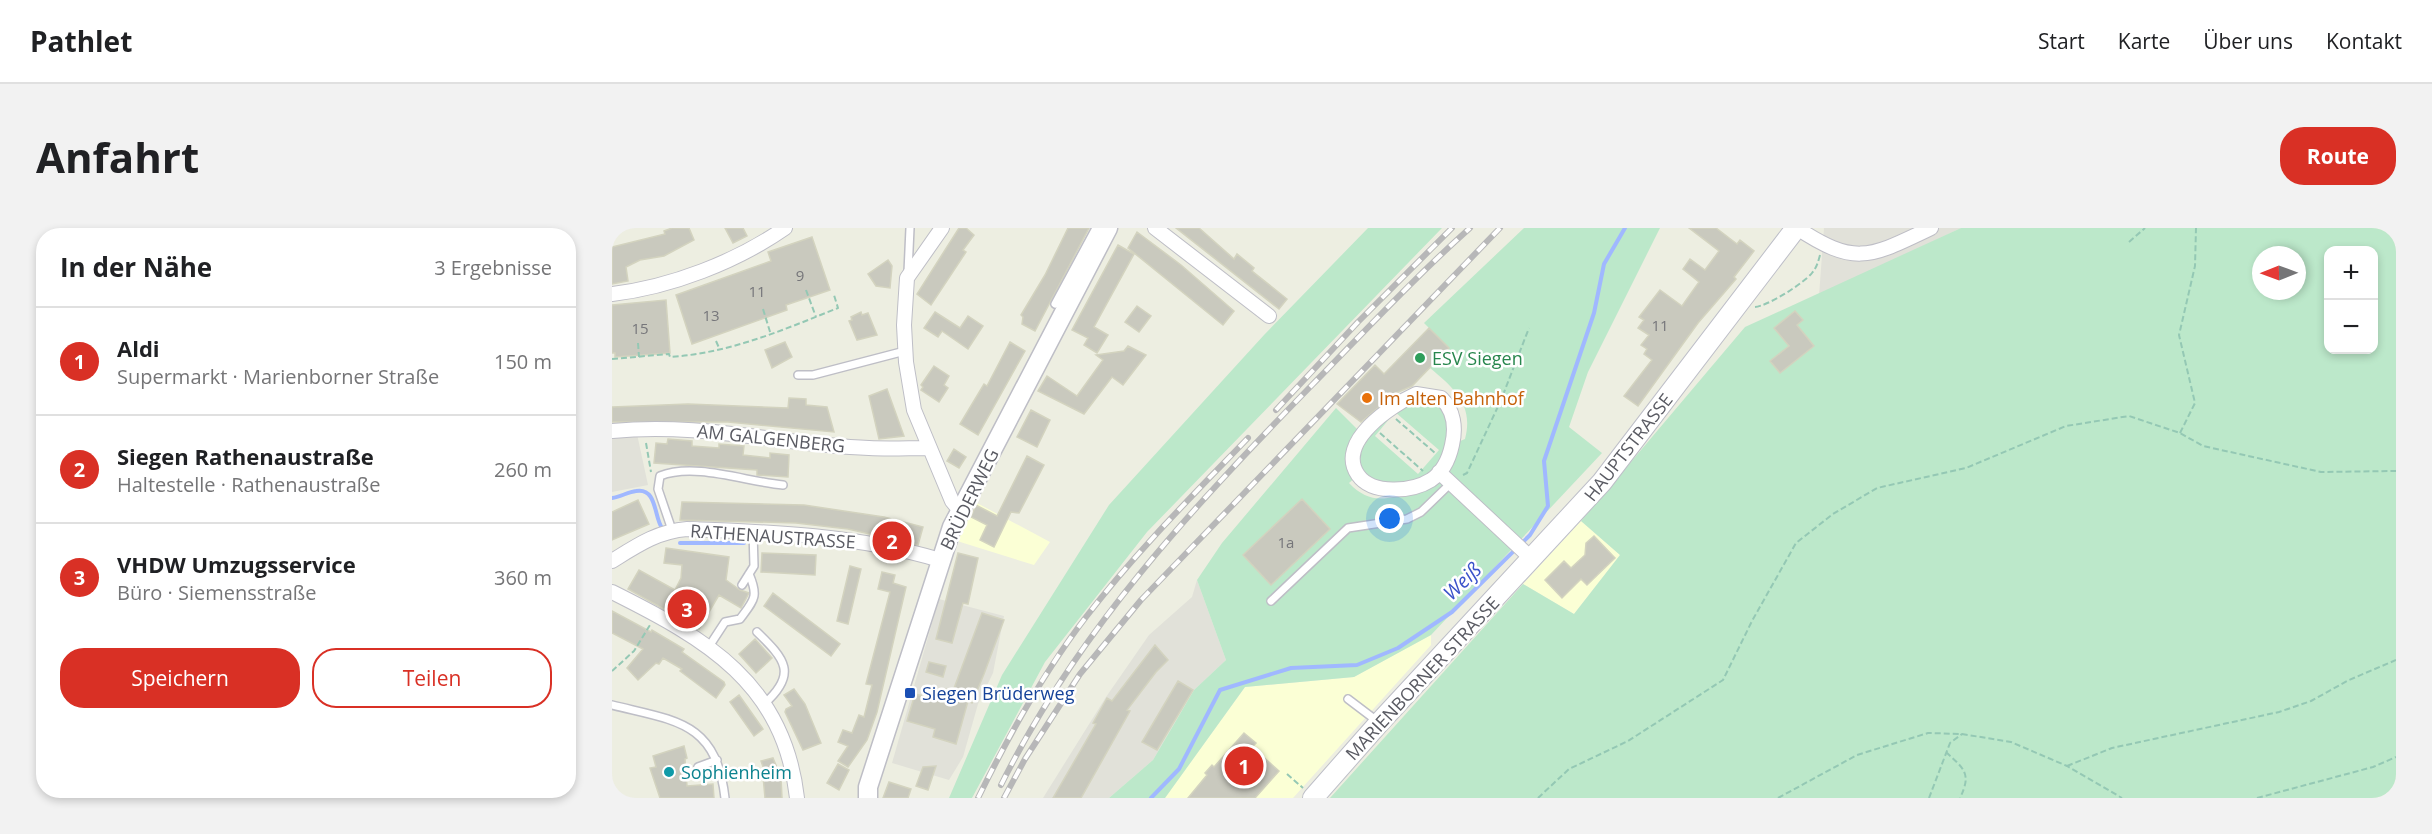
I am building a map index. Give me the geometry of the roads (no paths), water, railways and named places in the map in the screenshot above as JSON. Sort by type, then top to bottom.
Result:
[{"type":"main road","name":"HAUPTSTRASSE","points":[[1528,555],[1616,466],[1797,228]]},
{"type":"main road","name":"MARIENBORNER STRASSE","points":[[1314,798],[1528,555]]},
{"type":"street","points":[[612,294],[629,292],[703,270],[770,238],[785,228]]},
{"type":"street","points":[[942,228],[907,278],[905,351],[915,410],[952,501],[961,512]]},
{"type":"street","name":"BRÜDERWEG","points":[[864,794],[940,560],[961,512],[1108,228]]},
{"type":"street","points":[[1155,228],[1269,316]]},
{"type":"street","points":[[1797,228],[1825,246],[1841,253],[1866,255],[1880,252],[1931,228]]},
{"type":"street","points":[[1416,394],[1430,394],[1448,404],[1452,413],[1452,444],[1446,463],[1439,472],[1426,482],[1409,488],[1380,488],[1367,483],[1358,475],[1353,464],[1357,441],[1386,411],[1416,394]]},
{"type":"street","name":"AM GALGENBERG","points":[[612,431],[644,428],[699,429],[868,448],[929,448]]},
{"type":"street","points":[[1439,472],[1528,555]]},
{"type":"street","name":"RATHENAUSTRASSE","points":[[612,561],[650,538],[672,530],[753,531],[822,536],[879,544],[940,560]]},
{"type":"street","points":[[612,592],[656,614],[738,671],[765,704],[783,738],[790,760],[796,798]]},
{"type":"lane","points":[[907,278],[910,228]]},
{"type":"lane","points":[[1055,304],[1096,228]]},
{"type":"lane","points":[[798,375],[813,375],[905,351]]},
{"type":"lane","points":[[672,530],[658,489],[660,476],[671,472],[737,476],[756,483],[783,485]]},
{"type":"lane","points":[[1271,601],[1348,528],[1407,519],[1421,512],[1451,483]]},
{"type":"lane","points":[[742,585],[754,566],[753,531]]},
{"type":"lane","points":[[708,648],[725,622],[740,619],[754,599],[756,590],[749,574]]},
{"type":"lane","points":[[757,632],[779,653],[786,671],[785,680],[779,691],[765,704]]},
{"type":"lane","points":[[1348,699],[1379,723]]},
{"type":"lane","points":[[612,705],[680,722],[699,735],[717,760],[722,774],[725,798]]},
{"type":"lane","points":[[698,767],[717,760]]},
{"type":"waterway","name":"Weiß","points":[[1151,798],[1179,769],[1220,690],[1291,668],[1357,665],[1398,648],[1452,612],[1530,535],[1548,506],[1544,461],[1594,313],[1604,264],[1625,228]]},
{"type":"waterway","points":[[612,498],[643,491],[651,498],[662,528]]},
{"type":"waterway","points":[[680,543],[744,543]]},
{"type":"railway","points":[[1276,410],[1358,322],[1452,228]]},
{"type":"railway","points":[[1001,785],[1065,674],[1102,622],[1182,524],[1224,477],[1410,285],[1470,228]]},
{"type":"railway","points":[[1004,798],[1025,759],[1080,674],[1141,600],[1500,228]]},
{"type":"railway","points":[[978,798],[1028,705],[1070,638],[1144,548],[1248,438]]},
{"type":"place","name":"ESV Siegen","points":[[1420,358]]},
{"type":"place","name":"Im alten Bahnhof","points":[[1367,398]]},
{"type":"place","name":"Siegen Rathenaustraße","points":[[892,541]]},
{"type":"place","name":"VHDW Umzugsservice","points":[[687,609]]},
{"type":"place","name":"Siegen Brüderweg","points":[[910,693]]},
{"type":"place","name":"Aldi","points":[[1244,766]]},
{"type":"place","name":"Sophienheim","points":[[669,772]]}]
